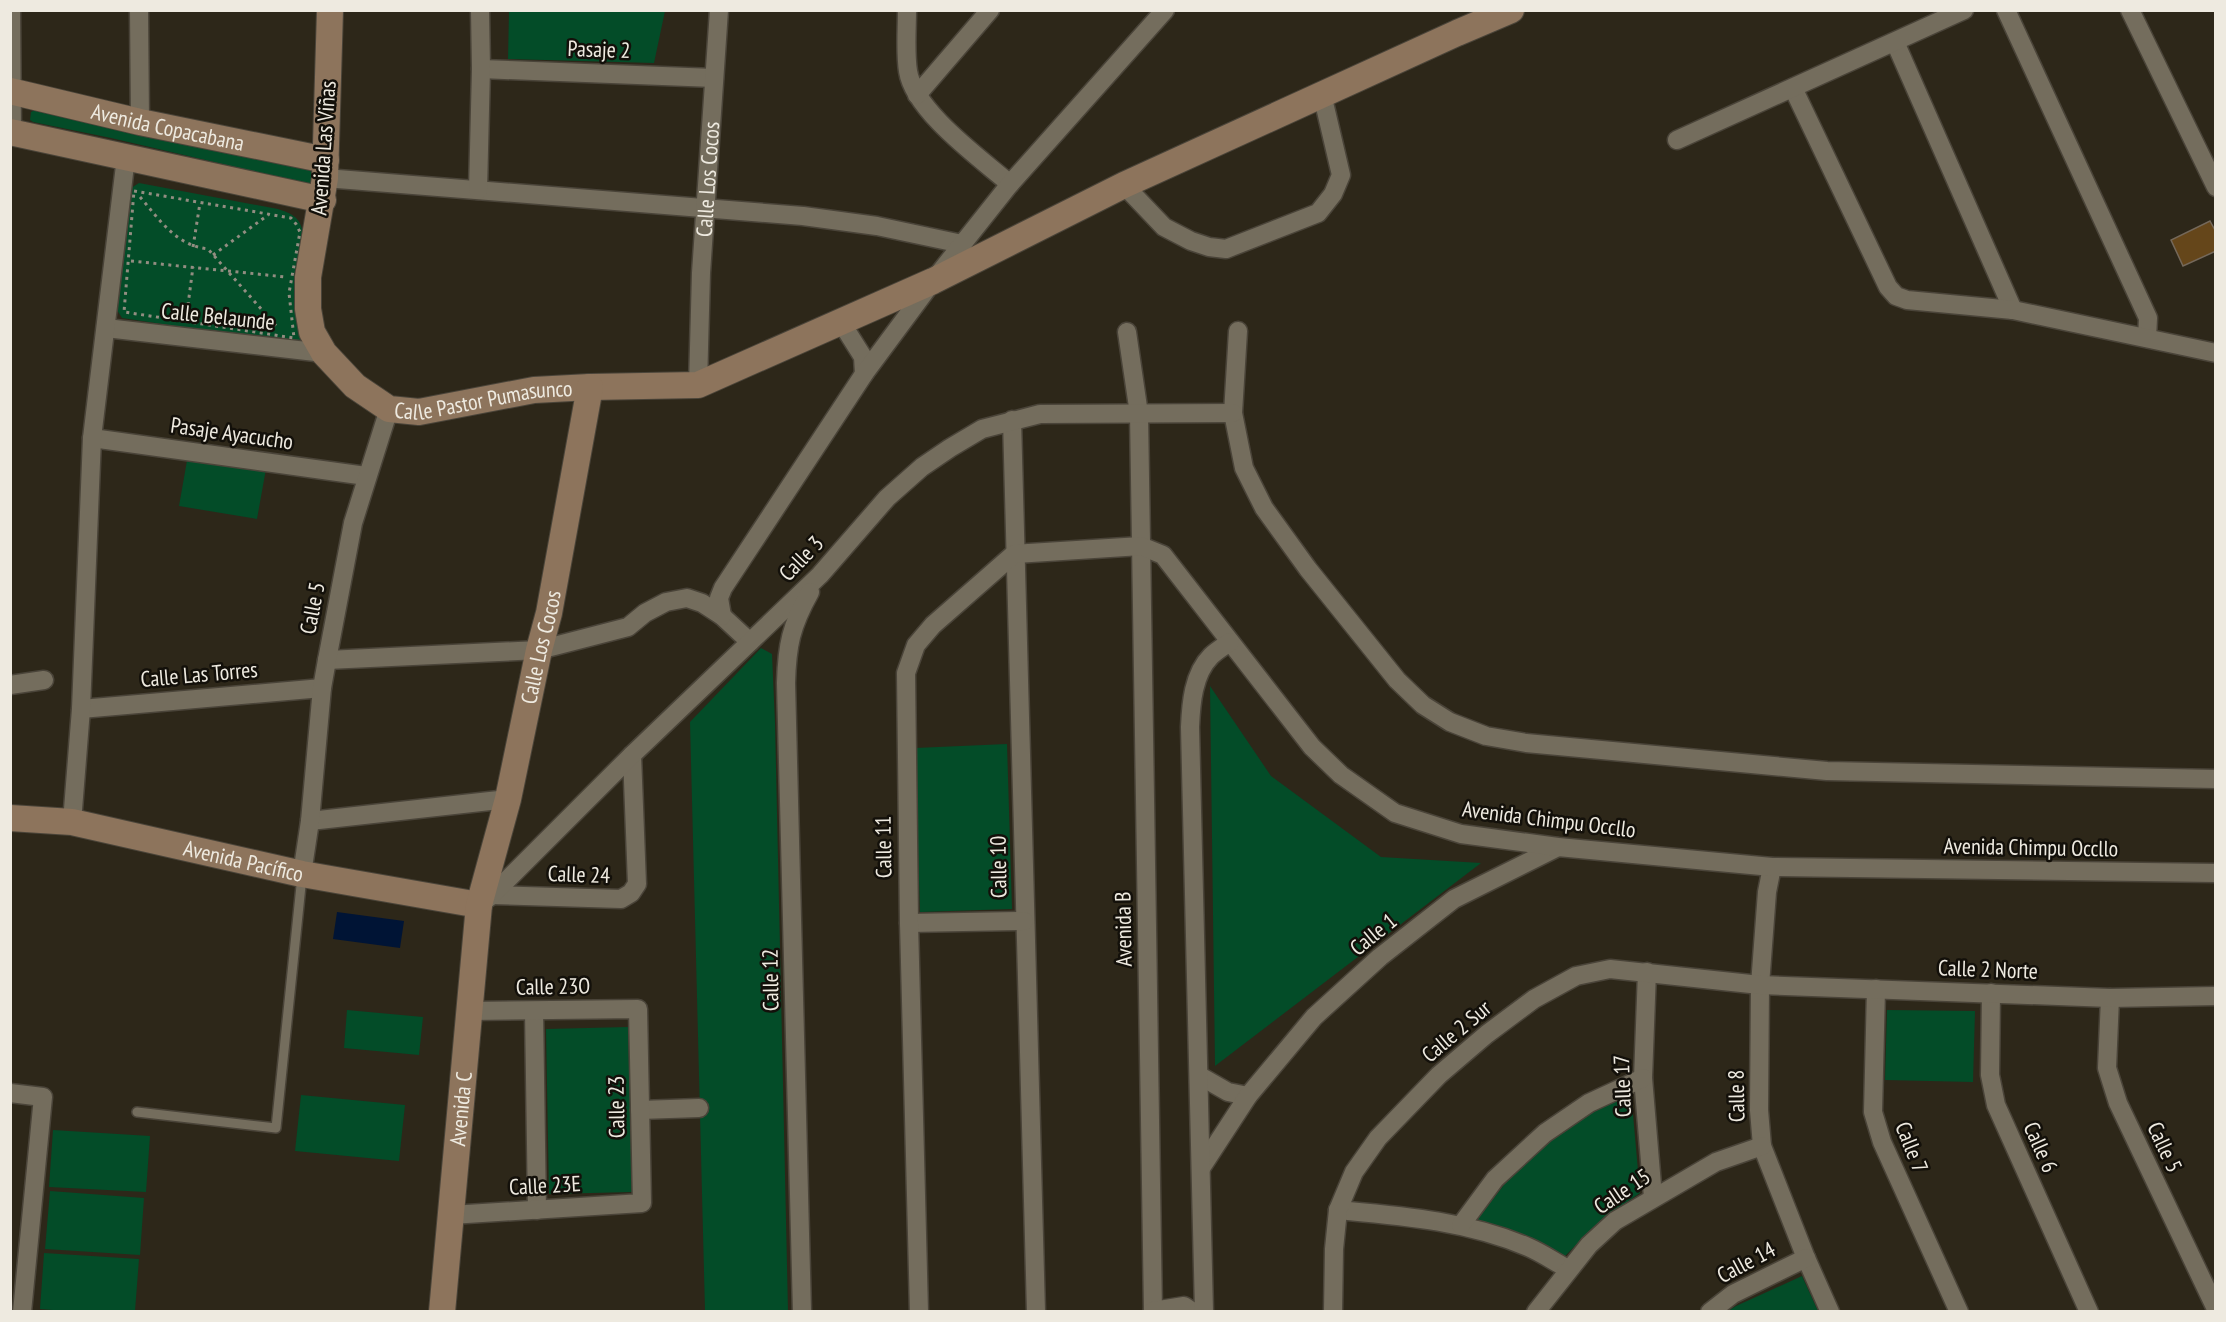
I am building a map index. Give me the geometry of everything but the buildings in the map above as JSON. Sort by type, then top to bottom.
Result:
[{"type":"street","points":[[11,10],[11,133]]},
{"type":"street","points":[[139,10],[140,122]]},
{"type":"street","name":"Avenida Las Viñas","points":[[324,353],[312,333],[308,309],[308,277],[325,179],[330,10]]},
{"type":"street","points":[[478,190],[480,10]]},
{"type":"street","name":"Calle Los Cocos","points":[[698,385],[705,208],[719,10]]},
{"type":"street","points":[[907,10],[908,72],[917,95],[947,130],[1010,184]]},
{"type":"street","points":[[917,95],[990,10]]},
{"type":"street","points":[[722,616],[719,598],[723,588],[864,374],[933,281],[1010,184],[1165,10]]},
{"type":"street","points":[[698,385],[933,281],[1124,185],[1322,94],[1457,22],[1511,10]]},
{"type":"street","points":[[1677,140],[1964,10]]},
{"type":"street","points":[[2006,10],[2148,318],[2147,338]]},
{"type":"street","points":[[2130,10],[2216,187]]},
{"type":"street","points":[[1895,42],[2013,310]]},
{"type":"street","name":"Pasaje 2","points":[[481,69],[714,78]]},
{"type":"street","points":[[1793,88],[1888,286],[1896,296],[1907,300],[2013,310],[2216,353]]},
{"type":"street","name":"Avenida Copacabana","points":[[11,91],[140,122],[325,179]]},
{"type":"street","points":[[1124,185],[1164,226],[1191,241],[1209,247],[1226,249],[1318,213],[1333,194],[1341,176],[1322,94]]},
{"type":"street","name":"Avenida Copacabana","points":[[11,133],[126,157],[325,179]]},
{"type":"street","points":[[72,822],[81,709],[92,438],[126,157]]},
{"type":"street","points":[[325,179],[835,220],[877,226],[962,244]]},
{"type":"street","points":[[841,322],[863,357],[864,374]]},
{"type":"street","name":"Calle Belaunde","points":[[106,328],[324,353]]},
{"type":"street","points":[[1238,331],[1233,413],[1244,468],[1264,508],[1308,569],[1397,680],[1423,705],[1450,722],[1486,736],[1526,742],[1827,771],[2216,779]]},
{"type":"street","points":[[1014,554],[1141,546],[1139,414],[1127,332]]},
{"type":"street","name":"Calle Pastor Pumasunco","points":[[324,353],[356,386],[388,409],[419,412],[534,390],[698,385]]},
{"type":"street","name":"Calle Los Cocos","points":[[485,900],[549,613],[590,387]]},
{"type":"street","name":"Calle 5","points":[[302,874],[327,660],[353,523],[388,409]]},
{"type":"street","name":"Calle 3","points":[[485,900],[819,575],[887,498],[922,467],[982,429],[1040,414],[1233,413]]},
{"type":"street","name":"Calle 10","points":[[1011,420],[1035,1311]]},
{"type":"street","name":"Pasaje Ayacucho","points":[[92,438],[366,476]]},
{"type":"street","name":"Avenida Chimpu Occllo","points":[[1141,546],[1163,555],[1312,747],[1341,775],[1395,813],[1461,834],[1558,847],[1772,867],[2216,873]]},
{"type":"street","name":"Avenida B","points":[[1141,546],[1153,1311]]},
{"type":"street","name":"Calle 11","points":[[919,1311],[909,923],[906,673],[916,645],[933,626],[1014,554]]},
{"type":"street","name":"Calle 12","points":[[802,1311],[786,683],[787,648],[797,616],[819,575]]},
{"type":"street","points":[[327,660],[539,650],[628,627],[645,613],[666,602],[687,598],[702,603],[756,637],[787,648]]},
{"type":"street","points":[[1204,1311],[1191,699],[1198,677],[1210,657],[1230,642]]},
{"type":"street","points":[[10,684],[44,680]]},
{"type":"street","name":"Calle Las Torres","points":[[81,709],[322,688]]},
{"type":"street","name":"Calle 24","points":[[485,900],[621,899],[631,893],[637,884],[632,755]]},
{"type":"street","points":[[310,821],[508,799]]},
{"type":"street","name":"Avenida Pacífico","points":[[10,818],[72,822],[302,874],[485,900]]},
{"type":"street","name":"Calle 1","points":[[1201,1168],[1248,1096],[1314,1017],[1380,957],[1454,899],[1558,847]]},
{"type":"street","name":"Calle 8","points":[[1772,867],[1767,892],[1760,985],[1759,1110],[1762,1146],[1806,1258],[1830,1311]]},
{"type":"street","name":"Avenida C","points":[[442,1311],[469,1011],[485,900]]},
{"type":"street","points":[[909,923],[1024,921]]},
{"type":"street","name":"Calle 2 Sur","points":[[1334,1311],[1334,1249],[1338,1210],[1354,1172],[1378,1138],[1439,1075],[1486,1034],[1534,999],[1576,976],[1610,969],[1760,985]]},
{"type":"street","name":"Calle 17","points":[[1647,972],[1643,1078],[1653,1197]]},
{"type":"street","name":"Calle 2 Norte","points":[[1760,985],[2110,998],[2216,996]]},
{"type":"street","name":"Calle 7","points":[[1876,989],[1873,1112],[1881,1142],[1959,1311]]},
{"type":"street","name":"Calle 6","points":[[1991,993],[1990,1075],[1996,1105],[2089,1311]]},
{"type":"street","name":"Calle 5","points":[[2110,998],[2107,1068],[2118,1103],[2216,1309]]},
{"type":"street","name":"Calle 23O","points":[[469,1011],[638,1009]]},
{"type":"street","name":"Calle 23","points":[[638,1009],[642,1203]]},
{"type":"street","points":[[534,1011],[537,1210]]},
{"type":"street","points":[[1200,1076],[1228,1092],[1248,1096]]},
{"type":"street","points":[[1461,1226],[1495,1179],[1545,1133],[1589,1103],[1643,1078]]},
{"type":"street","points":[[10,1093],[43,1097],[22,1311]]},
{"type":"street","points":[[640,1110],[699,1108]]},
{"type":"street","name":"Calle 15","points":[[1536,1311],[1568,1269],[1615,1221],[1716,1162],[1762,1146]]},
{"type":"street","name":"Calle 23E","points":[[451,1215],[642,1203]]},
{"type":"street","points":[[1338,1210],[1417,1218],[1461,1226],[1528,1247],[1568,1269]]},
{"type":"street","name":"Calle 14","points":[[1710,1311],[1733,1294],[1806,1258]]},
{"type":"street","points":[[1153,1311],[1184,1306],[1193,1311]]},
{"type":"lane","points":[[137,1112],[276,1128],[302,874]]},
{"type":"path","points":[[134,191],[291,218],[300,232],[290,277],[290,310],[294,338],[124,312],[134,191]]},
{"type":"path","points":[[134,191],[174,235],[193,247],[208,249],[225,271],[286,337]]},
{"type":"path","points":[[193,247],[200,203]]},
{"type":"path","points":[[213,255],[269,214]]},
{"type":"path","points":[[129,260],[290,277]]},
{"type":"path","points":[[186,322],[193,267]]},
{"type":"green space","points":[[509,10],[665,11],[654,63],[508,59]]},
{"type":"green space","points":[[37,109],[307,169],[314,174],[313,182],[309,184],[33,122],[30,120],[31,112]]},
{"type":"green space","points":[[139,183],[278,209],[294,216],[303,232],[304,338],[297,344],[122,318],[117,310],[128,190]]},
{"type":"green space","points":[[188,455],[266,469],[257,519],[179,506]]},
{"type":"green space","points":[[761,648],[772,654],[775,723],[788,1311],[705,1311],[690,722]]},
{"type":"green space","points":[[1210,686],[1271,776],[1381,857],[1481,863],[1215,1066]]},
{"type":"green space","points":[[1007,744],[1012,909],[920,912],[915,748]]},
{"type":"green space","points":[[347,1010],[423,1017],[419,1055],[344,1048]]},
{"type":"green space","points":[[1887,1010],[1975,1011],[1973,1082],[1885,1080]]},
{"type":"green space","points":[[628,1027],[632,1192],[549,1194],[546,1029]]},
{"type":"green space","points":[[1631,1092],[1640,1193],[1601,1220],[1565,1256],[1477,1220],[1513,1173],[1574,1121]]},
{"type":"green space","points":[[301,1095],[405,1105],[399,1161],[295,1151]]},
{"type":"green space","points":[[53,1130],[150,1136],[146,1192],[49,1187]]},
{"type":"green space","points":[[50,1191],[144,1198],[140,1255],[45,1249]]},
{"type":"green space","points":[[44,1253],[139,1259],[135,1311],[77,1312],[40,1309]]},
{"type":"green space","points":[[1802,1276],[1818,1311],[1728,1311],[1736,1306]]},
{"type":"water","points":[[337,912],[404,921],[400,948],[333,939]]}]
